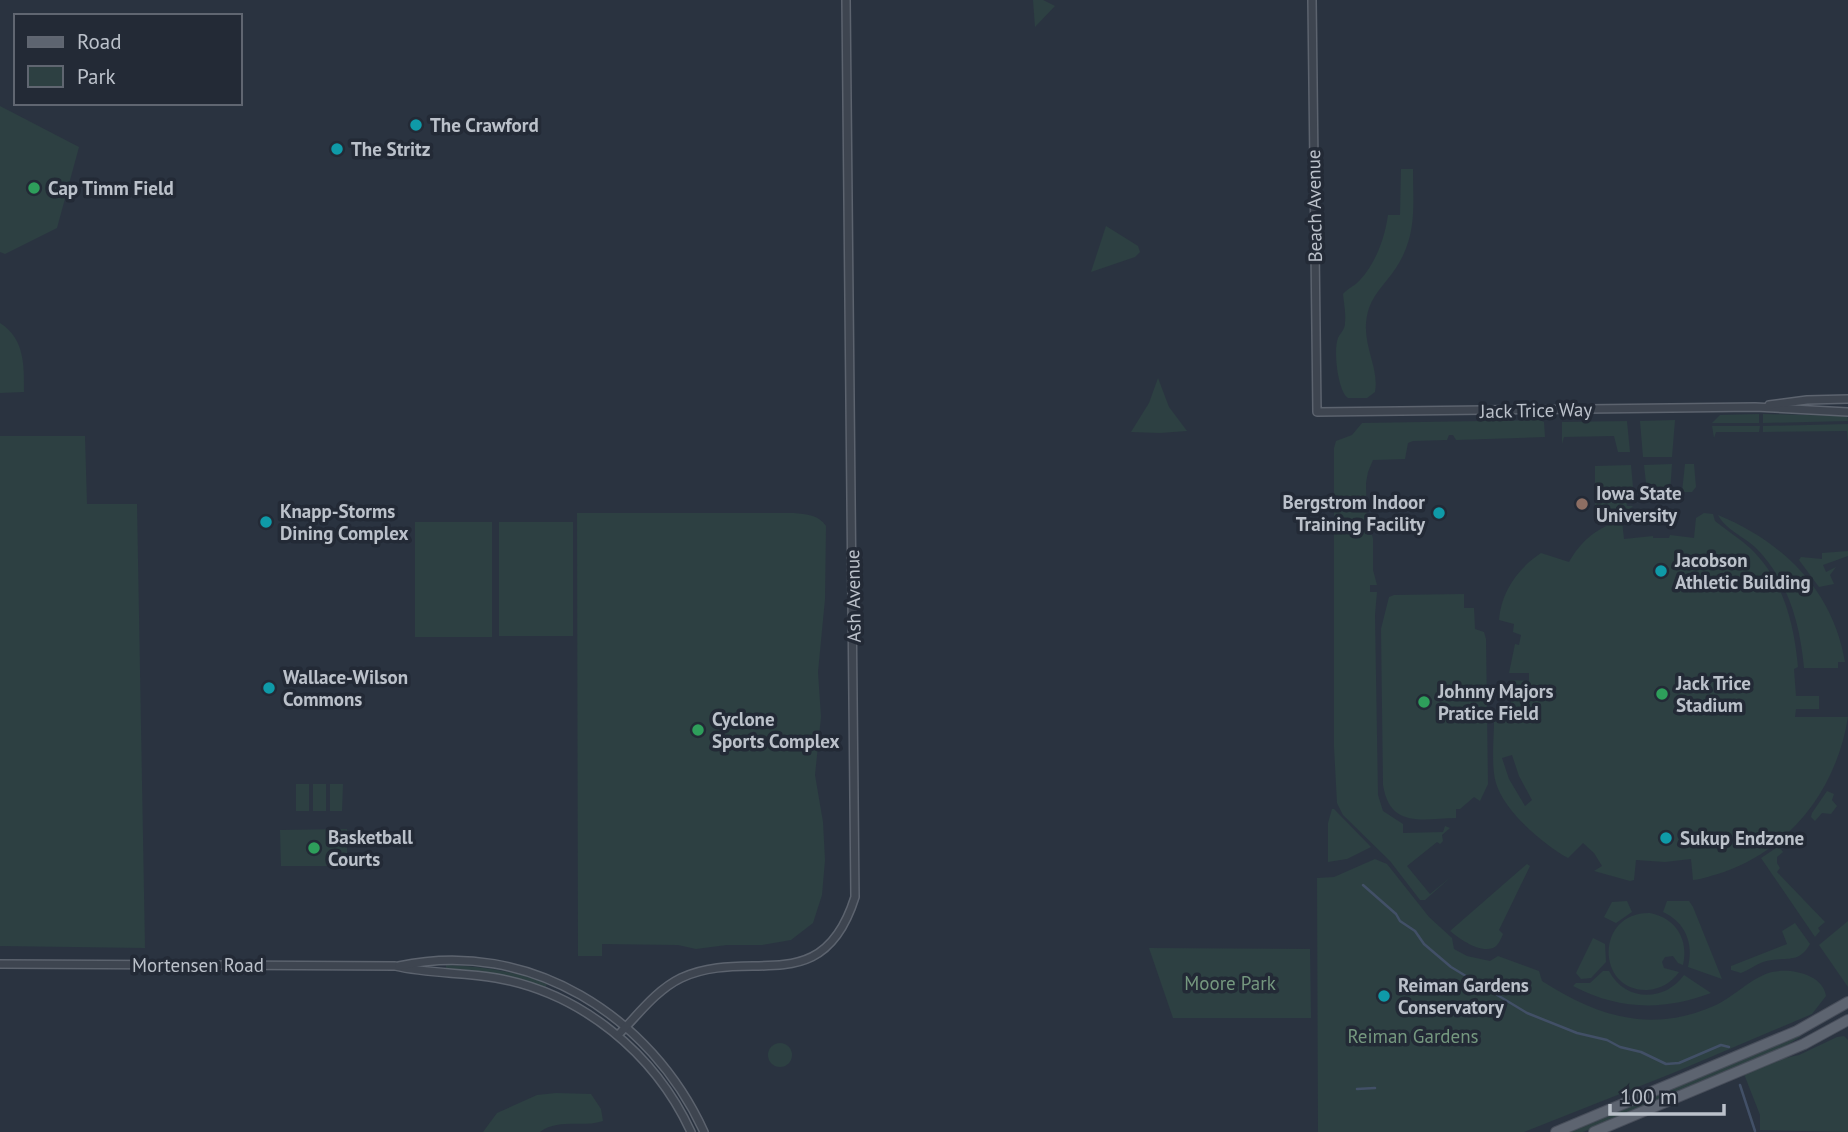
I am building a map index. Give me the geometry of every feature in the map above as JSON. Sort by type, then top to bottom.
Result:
[{"type":"main road","points":[[1556,1132],[1797,1031],[1847,1006]]},
{"type":"main road","points":[[1594,1132],[1804,1044],[1848,1020]]},
{"type":"street","name":"Ash Avenue","points":[[618,1035],[657,995],[682,977],[721,967],[782,966],[813,955],[830,942],[844,923],[855,897],[846,0]]},
{"type":"street","name":"Beach Avenue","points":[[1312,0],[1317,412]]},
{"type":"street","name":"Jack Trice Way","points":[[1755,407],[1807,400],[1848,399]]},
{"type":"street","name":"Jack Trice Way","points":[[1317,412],[1755,407],[1848,412]]},
{"type":"street","name":"Mortensen Road","points":[[395,967],[429,961],[478,962],[530,973],[559,983],[604,1009],[626,1026],[672,1074],[705,1132]]},
{"type":"street","name":"Mortensen Road","points":[[0,964],[395,967],[500,979],[554,995],[618,1035],[662,1083],[691,1132]]},
{"type":"green space","points":[[1033,0],[1043,0],[1055,6],[1035,27]]},
{"type":"green space","name":"Cap Timm Field","points":[[0,106],[79,147],[57,228],[5,254],[0,252]]},
{"type":"green space","points":[[1401,169],[1413,169],[1413,218],[1405,252],[1372,302],[1366,320],[1367,342],[1375,373],[1375,392],[1367,398],[1348,398],[1339,380],[1336,361],[1338,338],[1345,325],[1343,294],[1358,282],[1371,266],[1385,232],[1388,215],[1400,215]]},
{"type":"green space","points":[[1106,226],[1138,246],[1140,252],[1135,257],[1091,272]]},
{"type":"green space","points":[[0,323],[8,329],[19,345],[24,392],[0,393]]},
{"type":"green space","points":[[1158,378],[1169,407],[1187,431],[1131,432],[1149,403]]},
{"type":"green space","points":[[1759,414],[1759,423],[1712,423],[1720,415]]},
{"type":"green space","points":[[1763,414],[1847,416],[1848,421],[1763,423]]},
{"type":"green space","points":[[1675,420],[1672,457],[1643,457],[1640,421]]},
{"type":"green space","points":[[1627,421],[1630,452],[1618,452],[1614,436],[1564,437],[1562,444],[1562,422]]},
{"type":"green space","points":[[1544,422],[1545,437],[1456,440],[1453,435],[1449,435],[1447,440],[1413,441],[1408,443],[1405,459],[1373,460],[1368,472],[1367,535],[1372,535],[1373,539],[1373,570],[1377,585],[1370,585],[1370,592],[1377,592],[1375,615],[1378,795],[1383,811],[1403,824],[1403,833],[1443,832],[1445,826],[1450,828],[1442,835],[1443,841],[1440,844],[1437,842],[1407,866],[1430,894],[1452,876],[1425,900],[1420,900],[1390,861],[1343,815],[1337,803],[1334,747],[1334,448],[1336,441],[1352,435],[1362,423]]},
{"type":"green space","points":[[1848,424],[1848,444],[1847,431],[1763,432],[1763,426]]},
{"type":"green space","points":[[1712,426],[1760,426],[1759,432],[1716,432],[1714,438]]},
{"type":"green space","points":[[0,436],[85,436],[87,504],[137,504],[145,948],[0,946]]},
{"type":"green space","points":[[1672,464],[1670,492],[1647,492],[1644,465]]},
{"type":"green space","points":[[1685,464],[1694,464],[1696,487],[1692,492],[1682,492]]},
{"type":"green space","points":[[1631,465],[1633,487],[1624,487],[1624,493],[1595,493],[1595,466]]},
{"type":"green space","points":[[1626,500],[1627,506],[1633,506],[1630,509],[1595,520],[1595,501]]},
{"type":"green space","name":"Cyclone Sports Complex","points":[[577,513],[794,513],[816,517],[826,526],[825,599],[818,672],[821,717],[815,775],[823,822],[825,860],[822,895],[813,923],[791,940],[762,945],[727,945],[696,949],[678,945],[602,944],[602,956],[578,956]]},
{"type":"green space","name":"Jack Trice Stadium","points":[[1704,513],[1713,514],[1715,521],[1746,544],[1761,560],[1779,588],[1790,618],[1796,651],[1796,696],[1819,696],[1819,709],[1796,709],[1795,717],[1848,717],[1834,767],[1822,790],[1807,812],[1771,848],[1724,872],[1693,880],[1691,859],[1665,862],[1636,860],[1634,880],[1630,881],[1594,871],[1602,866],[1594,853],[1583,843],[1568,858],[1558,852],[1526,826],[1500,794],[1494,769],[1494,722],[1530,720],[1529,713],[1511,714],[1510,680],[1529,681],[1529,673],[1509,673],[1515,644],[1519,645],[1521,635],[1513,632],[1514,624],[1499,620],[1500,610],[1507,590],[1518,573],[1541,553],[1569,562],[1591,536],[1622,521],[1624,539],[1653,536],[1669,538],[1670,535],[1694,538],[1696,518]],"holes":[[[1512,755],[1519,776],[1532,800],[1525,806],[1509,779],[1502,758]]]},
{"type":"green space","points":[[1718,515],[1764,539],[1784,554],[1817,591],[1839,636],[1845,662],[1838,662],[1838,668],[1804,668],[1795,619],[1784,588],[1755,547],[1730,529]]},
{"type":"green space","points":[[415,522],[492,522],[492,637],[415,637]]},
{"type":"green space","points":[[499,522],[573,522],[573,636],[499,636]]},
{"type":"green space","points":[[1848,551],[1848,556],[1823,565],[1826,572],[1836,567],[1830,575],[1834,584],[1819,587],[1799,560],[1801,557],[1822,559],[1822,553]]},
{"type":"green space","points":[[1464,594],[1464,608],[1474,608],[1475,629],[1484,632],[1486,639],[1488,784],[1480,801],[1474,797],[1460,809],[1456,809],[1456,818],[1409,818],[1392,808],[1383,785],[1381,629],[1389,597]]},
{"type":"green space","points":[[296,784],[309,784],[309,811],[296,811]]},
{"type":"green space","points":[[313,784],[326,784],[326,811],[313,811]]},
{"type":"green space","points":[[330,784],[343,784],[342,811],[330,811]]},
{"type":"green space","points":[[1827,791],[1834,794],[1832,800],[1837,806],[1831,814],[1822,813],[1815,821],[1811,817],[1812,813]]},
{"type":"green space","points":[[1332,809],[1371,847],[1347,859],[1328,862],[1328,823]]},
{"type":"green space","name":"Basketball Courts","points":[[347,829],[347,866],[281,866],[280,830]]},
{"type":"green space","points":[[1776,848],[1783,852],[1777,857],[1780,868],[1777,872],[1825,922],[1818,928],[1820,931],[1815,937],[1761,858]]},
{"type":"green space","name":"Reiman Gardens","points":[[1375,859],[1387,864],[1429,917],[1452,938],[1454,949],[1467,956],[1490,961],[1498,956],[1539,971],[1542,981],[1563,994],[1605,1012],[1648,1020],[1692,1014],[1716,1005],[1757,978],[1779,971],[1805,974],[1819,982],[1826,996],[1812,1014],[1524,1132],[1318,1132],[1317,878],[1334,877]]},
{"type":"green space","points":[[1527,864],[1530,866],[1499,930],[1503,934],[1496,946],[1482,949],[1450,931]]},
{"type":"green space","points":[[1627,901],[1632,912],[1616,923],[1604,917],[1612,902]]},
{"type":"green space","points":[[1667,901],[1689,901],[1722,979],[1688,967],[1689,942],[1677,921],[1663,912]]},
{"type":"green space","points":[[1650,913],[1673,925],[1682,939],[1684,956],[1683,965],[1673,956],[1665,957],[1662,962],[1664,968],[1679,972],[1665,985],[1647,990],[1630,987],[1618,978],[1611,966],[1609,951],[1611,937],[1619,925],[1632,916]]},
{"type":"green space","points":[[1848,921],[1848,987],[1819,945]]},
{"type":"green space","points":[[1795,923],[1810,944],[1800,955],[1763,962],[1741,973],[1731,970],[1731,966],[1787,944],[1782,931]]},
{"type":"green space","points":[[1593,938],[1605,944],[1606,962],[1591,978],[1581,979],[1576,973]]},
{"type":"green space","name":"Moore Park","points":[[1149,948],[1310,949],[1311,1018],[1173,1018]]},
{"type":"green space","points":[[446,965],[497,970],[547,984],[545,988],[493,973],[446,968]]},
{"type":"green space","points":[[1603,971],[1609,971],[1616,981],[1634,993],[1655,994],[1676,984],[1684,975],[1711,993],[1676,1003],[1641,1005],[1607,1000],[1573,986],[1576,983],[1590,983]]},
{"type":"green space","points":[[1799,1034],[1800,1037],[1777,1051],[1583,1132],[1566,1132]]},
{"type":"green space","points":[[1844,1036],[1848,1040],[1848,1132],[1760,1130],[1760,1115],[1744,1074]]},
{"type":"green space","points":[[780,1043],[789,1046],[792,1055],[789,1064],[780,1067],[771,1064],[768,1055],[771,1046]]},
{"type":"green space","points":[[591,1094],[601,1109],[603,1121],[555,1125],[540,1132],[483,1132],[497,1113],[537,1095]]},
{"type":"waterway","points":[[1363,885],[1451,967],[1527,1013],[1577,1033],[1641,1052],[1666,1064],[1679,1063],[1721,1045],[1729,1047]]},
{"type":"waterway","points":[[1740,1085],[1755,1131]]},
{"type":"waterway","points":[[1357,1089],[1375,1088]]},
{"type":"place","name":"The Crawford","points":[[416,125]]},
{"type":"place","name":"The Stritz","points":[[337,149]]},
{"type":"place","name":"Cap Timm Field","points":[[34,188]]},
{"type":"place","name":"Iowa State University","points":[[1582,504]]},
{"type":"place","name":"Bergstrom Indoor Training Facility","points":[[1439,513]]},
{"type":"place","name":"Knapp-Storms Dining Complex","points":[[266,522]]},
{"type":"place","name":"Jacobson Athletic Building","points":[[1661,571]]},
{"type":"place","name":"Wallace-Wilson Commons","points":[[269,688]]},
{"type":"place","name":"Jack Trice Stadium","points":[[1662,694]]},
{"type":"place","name":"Johnny Majors Pratice Field","points":[[1424,702]]},
{"type":"place","name":"Cyclone Sports Complex","points":[[698,730]]},
{"type":"place","name":"Sukup Endzone","points":[[1666,838]]},
{"type":"place","name":"Basketball Courts","points":[[314,848]]},
{"type":"place","name":"Reiman Gardens Conservatory","points":[[1384,996]]}]
